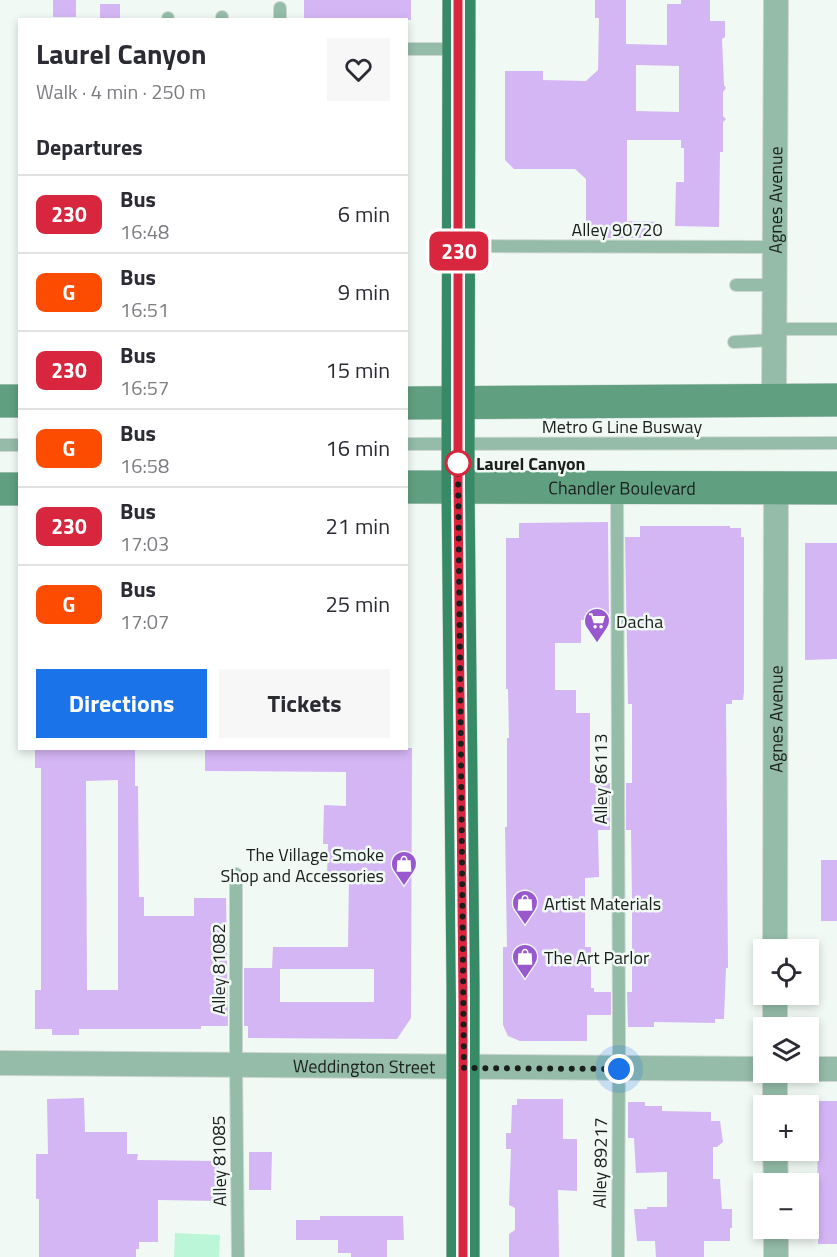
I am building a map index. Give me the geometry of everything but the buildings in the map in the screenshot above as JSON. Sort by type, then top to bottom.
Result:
[{"type":"main road","points":[[459,0],[458,486],[464,1068],[463,1257]]},
{"type":"street","name":"Agnes Avenue","points":[[774,400],[776,0]]},
{"type":"street","points":[[408,403],[837,400]]},
{"type":"street","points":[[0,401],[18,402]]},
{"type":"street","name":"Chandler Boulevard","points":[[408,487],[837,488]]},
{"type":"street","name":"Agnes Avenue","points":[[775,939],[776,488]]},
{"type":"street","points":[[0,489],[18,489]]},
{"type":"street","name":"Weddington Street","points":[[0,1063],[753,1069]]},
{"type":"street","points":[[819,1069],[837,1069]]},
{"type":"street","points":[[776,1239],[776,1257]]},
{"type":"lane","points":[[408,49],[458,49]]},
{"type":"lane","name":"Alley 90720","points":[[459,246],[775,247]]},
{"type":"lane","points":[[736,285],[775,285]]},
{"type":"lane","points":[[734,342],[774,335],[837,329]]},
{"type":"lane","name":"Metro G Line Busway","points":[[408,444],[837,443]]},
{"type":"lane","points":[[0,445],[18,445]]},
{"type":"lane","name":"Alley 86113","points":[[616,489],[619,1069]]},
{"type":"lane","name":"Alley 81082","points":[[236,874],[236,1065]]},
{"type":"lane","name":"Alley 81085","points":[[236,1065],[238,1257]]},
{"type":"lane","name":"Alley 89217","points":[[618,1257],[619,1069]]},
{"type":"green space","points":[[175,1233],[220,1235],[219,1257],[174,1257]]},
{"type":"bus line","name":"230","points":[[458,0],[458,486],[463,1257]]},
{"type":"place","name":"Laurel Canyon","points":[[458,463]]},
{"type":"place","name":"Dacha","points":[[597,644]]},
{"type":"place","name":"The Village Smoke Shop and Accessories","points":[[404,887]]},
{"type":"place","name":"Artist Materials","points":[[525,926]]},
{"type":"place","name":"The Art Parlor","points":[[525,980]]},
{"type":"route","points":[[458,463],[464,1068],[619,1069]]}]
